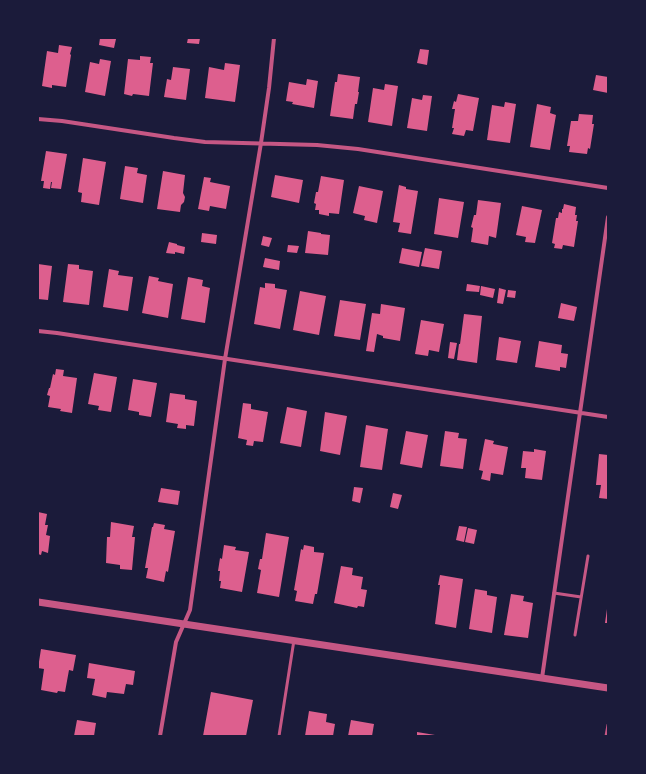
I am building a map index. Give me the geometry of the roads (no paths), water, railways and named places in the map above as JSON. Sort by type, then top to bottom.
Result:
[{"type":"street","points":[[160,736],[176,642],[190,610],[226,359],[261,143],[274,38]]},
{"type":"street","points":[[38,119],[62,121],[205,142],[261,143],[358,149],[608,188]]},
{"type":"street","points":[[542,678],[608,217]]},
{"type":"street","points":[[38,331],[608,417]]},
{"type":"street","points":[[38,602],[608,688]]},
{"type":"lane","points":[[575,635],[588,556]]},
{"type":"lane","points":[[554,593],[581,597]]},
{"type":"lane","points":[[279,736],[294,640]]},
{"type":"lane","points":[[606,736],[608,725]]}]
